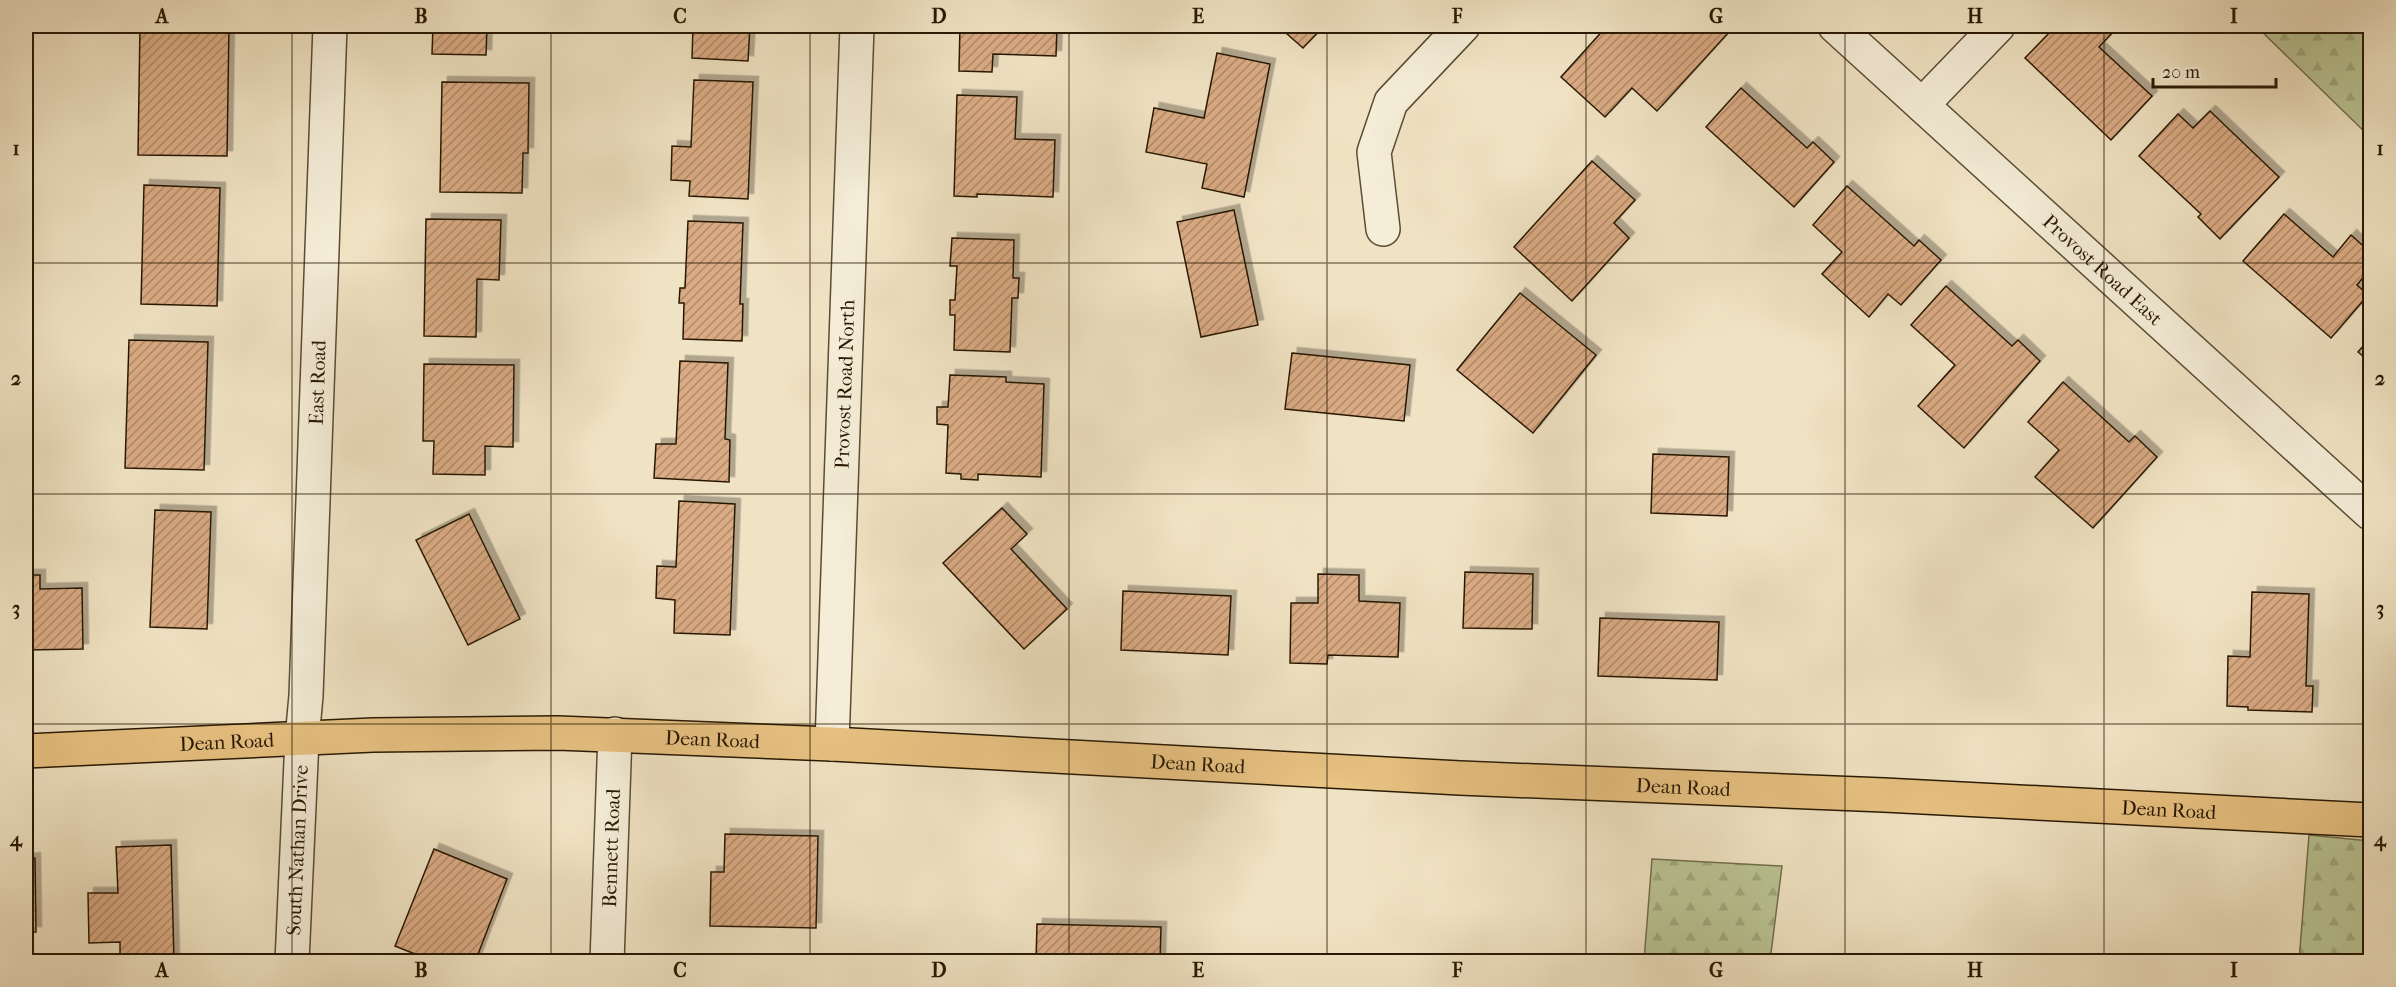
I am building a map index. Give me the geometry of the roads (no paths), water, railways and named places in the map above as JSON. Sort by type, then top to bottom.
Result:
[{"type":"main road","name":"Dean Road","points":[[26,751],[373,735],[615,734],[1460,778],[1884,795],[2370,820]]},
{"type":"street","name":"East Road","points":[[302,739],[306,696],[330,26]]},
{"type":"street","name":"Provost Road North","points":[[832,744],[857,26]]},
{"type":"street","points":[[1383,229],[1374,152],[1391,102],[1462,26]]},
{"type":"street","name":"Provost Road East","points":[[1835,26],[2370,513]]},
{"type":"street","points":[[1922,105],[1998,26]]},
{"type":"street","name":"Bennett Road","points":[[607,962],[615,734]]},
{"type":"street","name":"South Nathan Drive","points":[[292,962],[302,739]]}]
